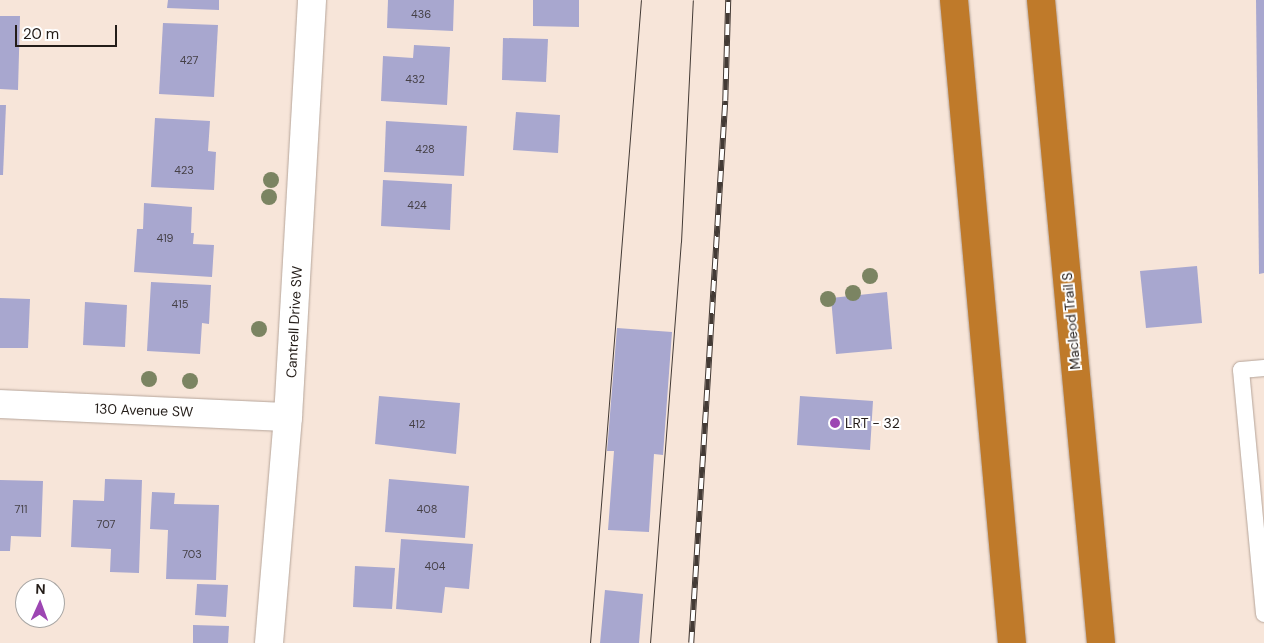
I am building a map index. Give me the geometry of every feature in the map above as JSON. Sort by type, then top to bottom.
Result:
[{"type":"highway","points":[[954,0],[1012,643]]},
{"type":"highway","name":"Macleod Trail S","points":[[1041,0],[1101,643]]},
{"type":"street","name":"Cantrell Drive SW","points":[[269,643],[288,417],[310,74],[312,0]]},
{"type":"street","name":"130 Avenue SW","points":[[0,404],[288,417]]},
{"type":"lane","points":[[1264,368],[1241,370],[1258,509],[1264,614]]},
{"type":"building","points":[[168,0],[219,0],[219,10],[167,8]]},
{"type":"building","points":[[388,0],[454,0],[453,31],[387,28]]},
{"type":"building","points":[[533,0],[579,0],[579,27],[533,26]]},
{"type":"building","points":[[1256,0],[1264,0],[1264,273],[1259,274]]},
{"type":"building","points":[[0,16],[20,16],[18,90],[0,89]]},
{"type":"building","points":[[163,23],[218,25],[214,97],[159,94]]},
{"type":"building","points":[[503,38],[548,39],[546,82],[502,80]]},
{"type":"building","points":[[414,45],[450,47],[447,105],[381,101],[383,56],[413,58]]},
{"type":"building","points":[[0,105],[6,105],[3,175],[0,175]]},
{"type":"building","points":[[516,112],[560,115],[558,153],[513,150]]},
{"type":"building","points":[[155,118],[210,121],[208,151],[216,152],[214,190],[151,187]]},
{"type":"building","points":[[386,121],[467,126],[464,176],[384,172]]},
{"type":"building","points":[[383,180],[452,184],[450,230],[381,226]]},
{"type":"building","points":[[144,203],[192,207],[191,233],[194,233],[193,244],[214,245],[212,277],[134,272],[137,229],[143,229]]},
{"type":"building","points":[[1197,266],[1202,323],[1146,328],[1140,271]]},
{"type":"building","points":[[151,282],[211,285],[209,324],[202,323],[200,354],[147,351]]},
{"type":"building","points":[[887,292],[892,349],[836,354],[831,298]]},
{"type":"building","points":[[0,298],[30,299],[28,348],[0,348]]},
{"type":"building","points":[[85,302],[127,305],[125,347],[83,345]]},
{"type":"building","points":[[617,328],[672,332],[663,455],[654,454],[649,532],[608,530],[614,451],[607,451]]},
{"type":"building","points":[[379,396],[460,403],[456,454],[375,444]]},
{"type":"building","name":"LRT - 32","points":[[800,396],[873,401],[870,450],[797,445]]},
{"type":"building","points":[[105,479],[142,480],[139,573],[110,572],[111,549],[71,547],[73,500],[104,501]]},
{"type":"building","points":[[389,479],[469,486],[465,538],[385,532]]},
{"type":"building","points":[[0,480],[43,481],[41,537],[11,536],[10,551],[0,551]]},
{"type":"building","points":[[152,492],[175,493],[174,504],[219,505],[216,580],[166,579],[168,530],[150,529]]},
{"type":"building","points":[[401,539],[473,544],[469,589],[445,587],[442,613],[396,609]]},
{"type":"building","points":[[355,566],[395,568],[392,609],[353,607]]},
{"type":"building","points":[[197,584],[228,585],[226,617],[195,615]]},
{"type":"building","points":[[605,590],[643,594],[639,643],[600,643]]},
{"type":"building","points":[[193,625],[229,626],[228,643],[193,643]]},
{"type":"tram line","points":[[590,643],[641,0]]},
{"type":"tram line","points":[[650,643],[681,242],[693,0]]},
{"type":"railway","points":[[691,643],[725,101],[728,0]]},
{"type":"place","name":"LRT - 32","points":[[835,423]]}]
